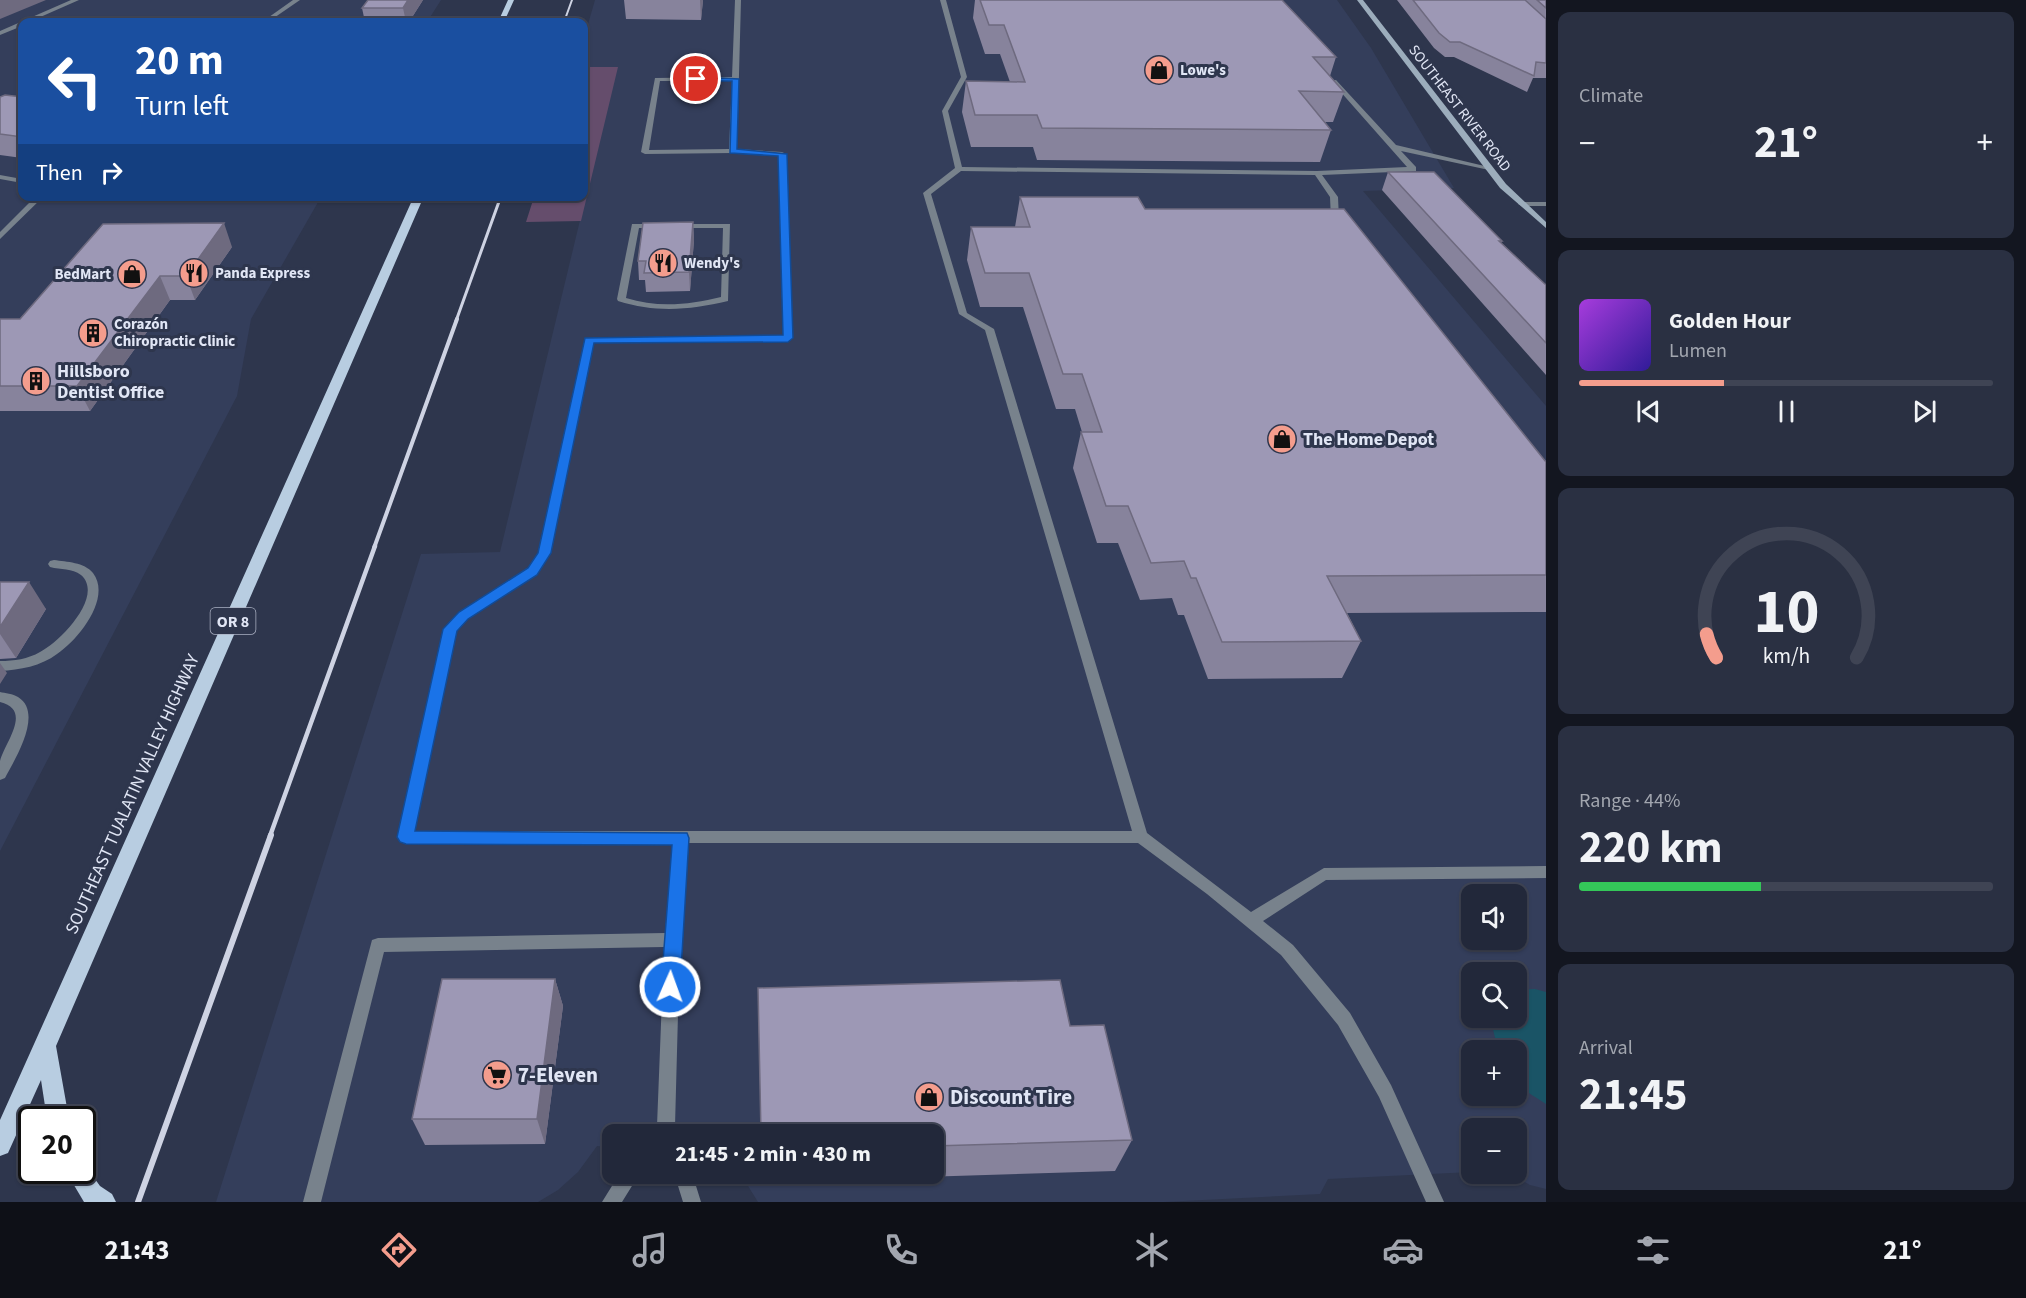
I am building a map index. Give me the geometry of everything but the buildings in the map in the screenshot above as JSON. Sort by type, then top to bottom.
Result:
[{"type":"main road","points":[[503,18],[511,0]]},
{"type":"main road","name":"SOUTHEAST RIVER ROAD","points":[[1360,0],[1489,168],[1546,226]]},
{"type":"main road","name":"SOUTHEAST TUALATIN VALLEY HIGHWAY","points":[[0,1145],[46,1046],[417,201]]},
{"type":"main road","points":[[46,1046],[56,1106]]},
{"type":"main road","points":[[85,1184],[92,1194],[104,1202]]},
{"type":"street","points":[[35,18],[76,0]]},
{"type":"street","points":[[271,18],[297,0]]},
{"type":"street","points":[[733,151],[738,0]]},
{"type":"street","points":[[943,0],[964,77],[945,111],[959,169]]},
{"type":"street","points":[[0,33],[18,26]]},
{"type":"street","points":[[1324,69],[1413,169],[1317,173],[959,169],[927,193],[963,314],[989,329],[1141,837],[1287,950],[1344,1019],[1385,1091],[1435,1202]]},
{"type":"street","points":[[735,79],[657,79],[645,152],[733,151],[782,154],[788,338],[589,340],[545,553],[532,572],[464,615],[450,629],[406,837],[1141,837]]},
{"type":"street","points":[[1393,147],[1489,168]]},
{"type":"street","points":[[1317,173],[1334,197],[1335,219],[1342,228]]},
{"type":"street","points":[[0,177],[18,180]]},
{"type":"street","points":[[0,237],[35,201]]},
{"type":"street","points":[[1522,204],[1546,204]]},
{"type":"street","points":[[635,226],[727,226],[725,299],[695,306],[644,307],[621,299],[635,226]]},
{"type":"street","points":[[0,666],[25,664],[54,651],[76,630],[94,596],[94,583],[85,572],[65,564],[54,564]]},
{"type":"street","points":[[0,697],[17,704],[23,714],[22,730],[0,774]]},
{"type":"street","points":[[664,1124],[672,940],[681,838]]},
{"type":"street","points":[[1250,921],[1324,874],[1546,872]]},
{"type":"street","points":[[312,1202],[378,945],[672,940]]},
{"type":"street","points":[[611,1202],[623,1184]]},
{"type":"street","points":[[686,1184],[692,1202]]},
{"type":"shaded area","points":[[0,0],[441,0],[430,18],[18,18],[18,201],[319,201],[251,319],[237,396],[0,851]]},
{"type":"shaded area","points":[[595,0],[1337,0],[1371,48],[1454,188],[1363,191],[1546,406],[1546,1189],[1527,1183],[1527,1118],[1461,1118],[1461,1172],[1328,1179],[1320,1194],[1164,1202],[758,1202],[747,1184],[944,1184],[944,1124],[602,1124],[602,1146],[597,1146],[578,1172],[558,1190],[538,1202],[216,1202],[421,554],[500,552],[585,201],[588,201],[588,187],[617,67],[588,67],[588,24]]},
{"type":"shaded area","points":[[588,67],[618,67],[588,192]]},
{"type":"shaded area","points":[[533,201],[586,201],[581,221],[526,222]]},
{"type":"shaded area","points":[[1527,989],[1546,992],[1546,1104],[1527,1091],[1527,1040],[1496,1040],[1493,1028],[1527,1028]]},
{"type":"railway","points":[[565,18],[572,0]]},
{"type":"railway","points":[[456,321],[499,201]]},
{"type":"railway","points":[[374,548],[457,319]]},
{"type":"railway","points":[[270,836],[375,546]]},
{"type":"railway","points":[[138,1202],[271,835]]},
{"type":"place","name":"Lowe's","points":[[1159,70]]},
{"type":"place","name":"Wendy's","points":[[663,263]]},
{"type":"place","name":"Panda Express","points":[[194,273]]},
{"type":"place","name":"BedMart","points":[[132,274]]},
{"type":"place","name":"Corazón Chiropractic Clinic","points":[[93,333]]},
{"type":"place","name":"Hillsboro Dentist Office","points":[[36,381]]},
{"type":"place","name":"The Home Depot","points":[[1282,439]]},
{"type":"place","name":"7-Eleven","points":[[497,1075]]},
{"type":"place","name":"Discount Tire","points":[[929,1097]]},
{"type":"route","points":[[670,987],[681,838],[406,837],[450,629],[464,615],[532,572],[545,553],[589,340],[788,338],[782,154],[733,151],[735,79],[696,79]]}]
